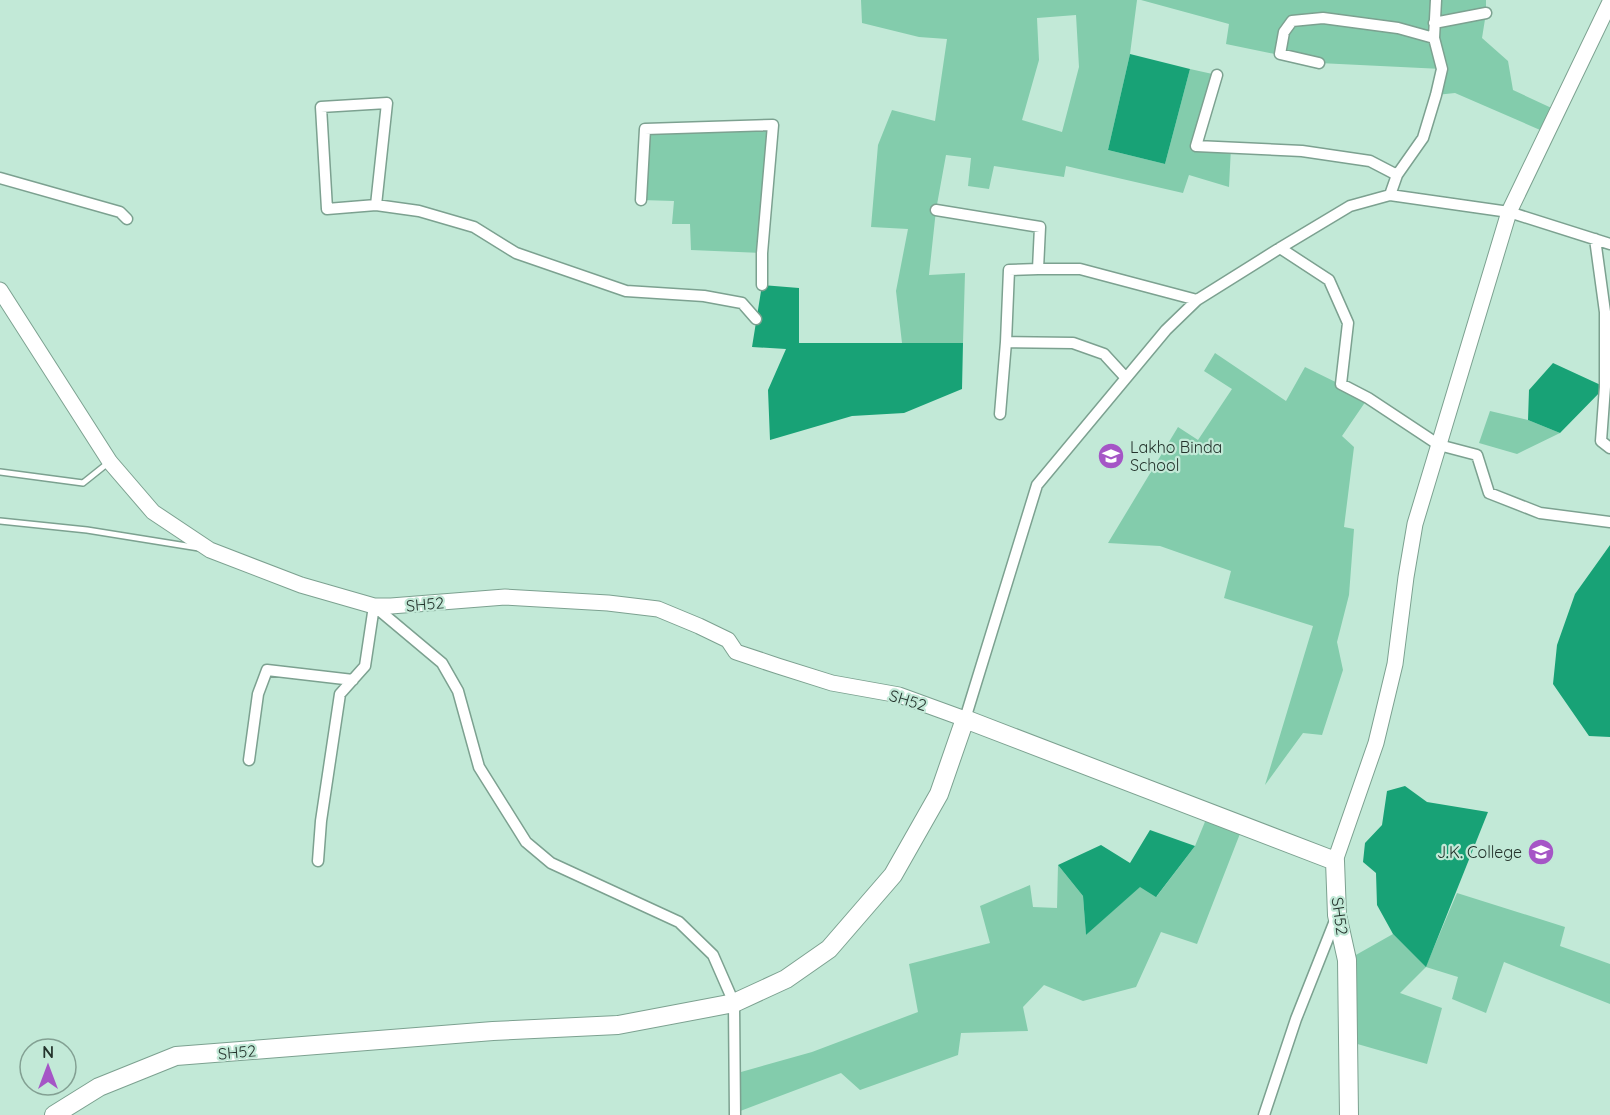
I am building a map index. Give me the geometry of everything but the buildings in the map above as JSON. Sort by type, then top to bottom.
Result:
[{"type":"main road","name":"SH52","points":[[54,1115],[99,1087],[176,1056],[493,1031],[618,1025],[734,1003],[786,979],[829,949],[893,875],[939,794],[964,719],[1335,861],[1337,915],[1347,960],[1349,1115]]},
{"type":"street","points":[[1390,195],[1397,176],[1423,138],[1436,95],[1442,69],[1434,38],[1436,0]]},
{"type":"street","points":[[1335,861],[1376,743],[1395,664],[1415,524],[1509,212],[1608,10]]},
{"type":"street","points":[[1434,22],[1486,12]]},
{"type":"street","points":[[1319,63],[1280,54],[1284,32],[1292,21],[1323,18],[1398,28],[1434,38]]},
{"type":"street","points":[[1217,75],[1196,146],[1302,151],[1370,161],[1397,176]]},
{"type":"street","points":[[376,205],[387,103],[321,107],[327,209],[376,205],[418,211],[474,227],[516,253],[626,291],[704,296],[742,303],[756,319]]},
{"type":"street","points":[[641,200],[645,129],[773,125],[762,253],[762,285]]},
{"type":"street","points":[[0,178],[120,212],[127,219]]},
{"type":"street","points":[[964,719],[1037,485],[1166,330],[1197,300],[1350,206],[1390,195],[1509,212],[1610,244]]},
{"type":"street","points":[[936,210],[1040,227],[1038,269]]},
{"type":"street","points":[[1595,240],[1605,312],[1605,387],[1601,441],[1610,448]]},
{"type":"street","points":[[1280,248],[1329,280],[1334,291],[1348,323],[1341,384],[1368,398],[1439,445],[1477,455],[1489,493],[1540,513],[1610,522]]},
{"type":"street","points":[[1000,414],[1009,270],[1080,269],[1197,300]]},
{"type":"street","name":"SH52","points":[[0,290],[110,462],[153,512],[210,550],[301,585],[374,606],[505,597],[608,603],[658,609],[728,640],[736,652],[832,683],[899,695],[964,719]]},
{"type":"street","points":[[1006,342],[1073,343],[1104,354],[1126,378]]},
{"type":"street","points":[[318,861],[321,821],[340,694],[365,666],[374,606]]},
{"type":"street","points":[[374,606],[442,663],[458,691],[479,767],[526,842],[551,862],[679,922],[713,955],[734,1003],[735,1115]]},
{"type":"street","points":[[249,760],[258,694],[267,670],[353,680]]},
{"type":"street","points":[[1264,1115],[1296,1019],[1337,915]]},
{"type":"lane","points":[[0,472],[83,483],[110,462]]},
{"type":"lane","points":[[0,521],[87,530],[210,550]]},
{"type":"shaded area","points":[[861,0],[1137,0],[1130,54],[1108,150],[1165,164],[1190,69],[1217,75],[1196,145],[1231,147],[1229,187],[1189,175],[1183,193],[1066,166],[1064,177],[994,166],[989,189],[968,186],[971,158],[946,155],[936,210],[929,275],[965,273],[963,343],[902,343],[896,291],[908,229],[871,227],[878,145],[892,110],[935,121],[947,39],[919,37],[862,23]],"holes":[[[1076,15],[1079,67],[1062,132],[1022,120],[1039,60],[1037,18]]]},
{"type":"shaded area","points":[[1141,0],[1486,0],[1482,38],[1508,61],[1513,90],[1558,111],[1547,133],[1455,93],[1436,95],[1442,69],[1319,63],[1226,44],[1229,24]]},
{"type":"shaded area","points":[[1130,54],[1190,69],[1165,164],[1108,150]]},
{"type":"shaded area","points":[[773,125],[762,253],[691,250],[690,224],[672,224],[674,201],[641,200],[645,129]]},
{"type":"shaded area","points":[[762,285],[799,288],[799,343],[963,343],[962,389],[904,413],[852,416],[770,440],[768,390],[786,349],[752,347]]},
{"type":"shaded area","points":[[1215,353],[1286,401],[1305,367],[1368,398],[1342,436],[1354,447],[1344,527],[1354,529],[1349,595],[1337,642],[1343,670],[1322,735],[1303,733],[1265,785],[1313,626],[1224,598],[1231,571],[1160,546],[1108,543],[1178,427],[1198,440],[1232,389],[1204,371]]},
{"type":"shaded area","points":[[1553,363],[1605,387],[1560,433],[1528,420],[1529,390]]},
{"type":"shaded area","points":[[1490,411],[1528,420],[1560,433],[1517,454],[1479,443]]},
{"type":"shaded area","points":[[1610,545],[1610,737],[1589,736],[1553,684],[1557,645],[1575,594]]},
{"type":"shaded area","points":[[1405,786],[1427,802],[1488,812],[1426,967],[1393,934],[1377,905],[1376,873],[1363,862],[1365,843],[1382,825],[1387,791]]},
{"type":"shaded area","points":[[1209,812],[1243,826],[1197,944],[1161,932],[1136,987],[1083,1001],[1044,985],[1023,1007],[1028,1031],[961,1033],[958,1055],[860,1090],[841,1073],[735,1113],[734,1074],[812,1052],[918,1012],[909,964],[990,943],[980,906],[1030,885],[1033,907],[1057,908],[1058,865],[1083,896],[1086,935],[1140,886],[1157,896],[1195,846]]},
{"type":"shaded area","points":[[1150,830],[1195,846],[1156,897],[1140,887],[1086,935],[1083,896],[1058,865],[1101,845],[1130,863]]},
{"type":"shaded area","points":[[1457,893],[1565,927],[1560,946],[1610,964],[1610,1004],[1504,962],[1486,1013],[1452,999],[1458,977],[1426,967],[1400,993],[1442,1008],[1427,1064],[1347,1041],[1347,960],[1393,934],[1426,966]]},
{"type":"place","name":"Lakho Binda School","points":[[1111,456]]},
{"type":"place","name":"J.K. College","points":[[1541,852]]}]
